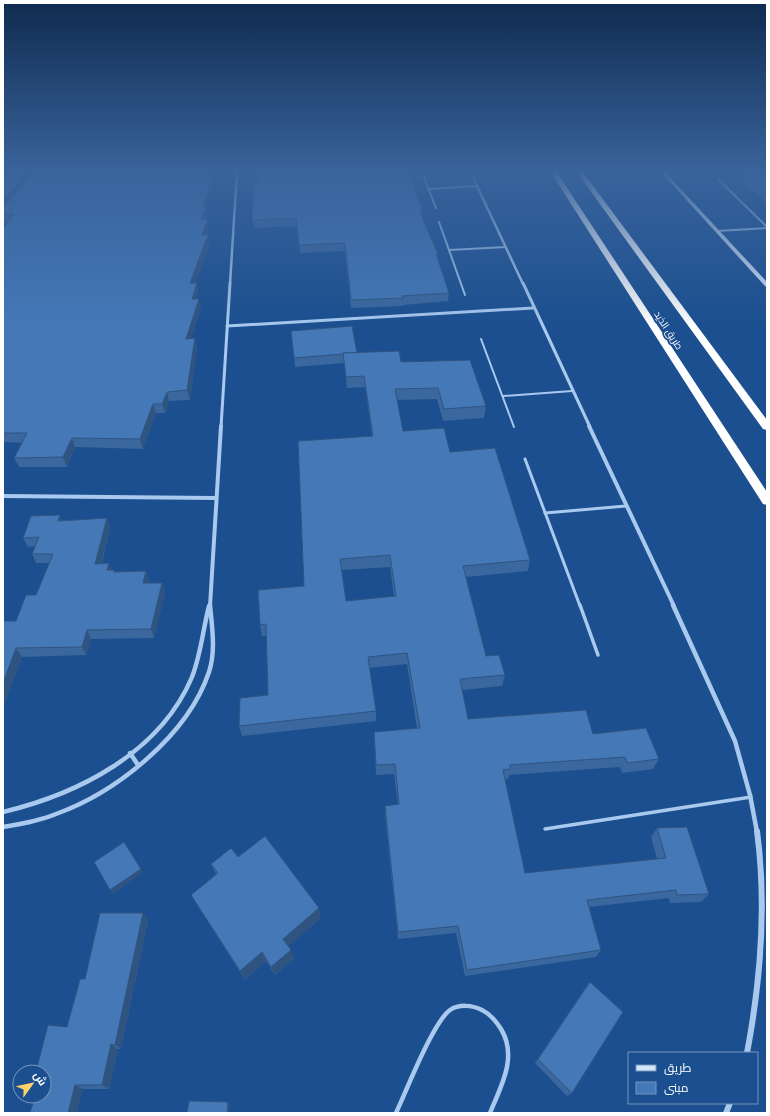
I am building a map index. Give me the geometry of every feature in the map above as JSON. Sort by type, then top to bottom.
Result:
[{"type":"highway","name":"طريق الذيد","points":[[587,223],[767,501]]},
{"type":"highway","name":"طريق الذيد","points":[[617,223],[767,427]]},
{"type":"street","points":[[3,827],[31,822],[61,813],[90,799],[112,785],[138,765],[177,728],[193,708],[204,686],[210,670],[213,632],[210,602],[215,498],[234,223]]},
{"type":"street","points":[[495,223],[533,308],[727,721],[741,757],[752,797],[760,845],[764,896],[763,951],[756,1010],[747,1052]]},
{"type":"street","points":[[710,223],[767,286]]},
{"type":"street","points":[[227,326],[533,308]]},
{"type":"street","points":[[3,496],[215,498]]},
{"type":"street","points":[[3,812],[31,806],[59,796],[107,770],[147,740],[176,706],[188,685],[195,666],[210,602]]},
{"type":"street","points":[[130,753],[138,765]]},
{"type":"lane","points":[[439,223],[465,295]]},
{"type":"lane","points":[[717,231],[767,227]]},
{"type":"lane","points":[[449,250],[506,247]]},
{"type":"lane","points":[[480,339],[514,427]]},
{"type":"lane","points":[[502,396],[572,390]]},
{"type":"lane","points":[[525,459],[598,655]]},
{"type":"lane","points":[[545,513],[626,506]]},
{"type":"lane","points":[[545,829],[752,797]]},
{"type":"lane","points":[[396,1113],[436,1027],[449,1011],[468,1005],[487,1012],[502,1028],[509,1051],[504,1075],[490,1113]]},
{"type":"building","points":[[7,223],[206,223],[202,235],[208,235],[190,283],[197,283],[192,299],[199,299],[186,339],[195,338],[187,390],[167,392],[162,404],[153,404],[140,439],[72,438],[63,457],[14,458],[27,433],[3,433],[3,229]]},
{"type":"building","points":[[297,223],[424,223],[438,254],[436,254],[449,293],[402,296],[403,298],[351,300],[345,243],[299,245]]},
{"type":"building","points":[[352,326],[357,353],[294,358],[291,331]]},
{"type":"building","points":[[399,351],[401,362],[470,360],[486,406],[444,409],[438,388],[395,389],[403,431],[444,428],[450,452],[495,448],[530,560],[463,566],[486,656],[499,655],[505,675],[460,679],[468,719],[586,710],[593,734],[646,728],[659,759],[627,763],[625,757],[510,765],[510,769],[503,770],[525,873],[666,858],[657,828],[687,827],[709,894],[677,895],[676,890],[587,900],[601,950],[467,970],[458,926],[398,932],[385,806],[399,804],[395,764],[376,765],[374,732],[420,728],[407,653],[368,657],[376,711],[239,726],[240,698],[268,695],[266,624],[260,625],[258,590],[304,586],[298,441],[373,436],[364,376],[346,377],[343,353]],"holes":[[[390,555],[396,596],[346,601],[340,559]]]},
{"type":"building","points":[[60,515],[58,521],[107,518],[95,564],[109,563],[107,570],[114,570],[114,572],[146,571],[143,583],[162,583],[151,629],[87,630],[82,647],[16,648],[3,683],[3,621],[16,621],[26,595],[36,595],[53,554],[32,554],[39,537],[23,538],[31,516]]},
{"type":"building","points":[[265,836],[319,908],[283,939],[291,950],[271,967],[262,952],[240,971],[191,895],[218,873],[211,864],[231,848],[238,857]]},
{"type":"building","points":[[124,842],[141,869],[110,890],[94,862]]},
{"type":"building","points":[[100,913],[143,913],[115,1045],[111,1044],[102,1085],[75,1085],[68,1113],[30,1113],[33,1104],[52,1104],[52,1064],[38,1064],[48,1025],[67,1027],[80,979],[85,979]]},
{"type":"building","points":[[590,982],[623,1012],[572,1093],[538,1059]]},
{"type":"building","points":[[189,1101],[228,1102],[227,1113],[187,1113]]}]
